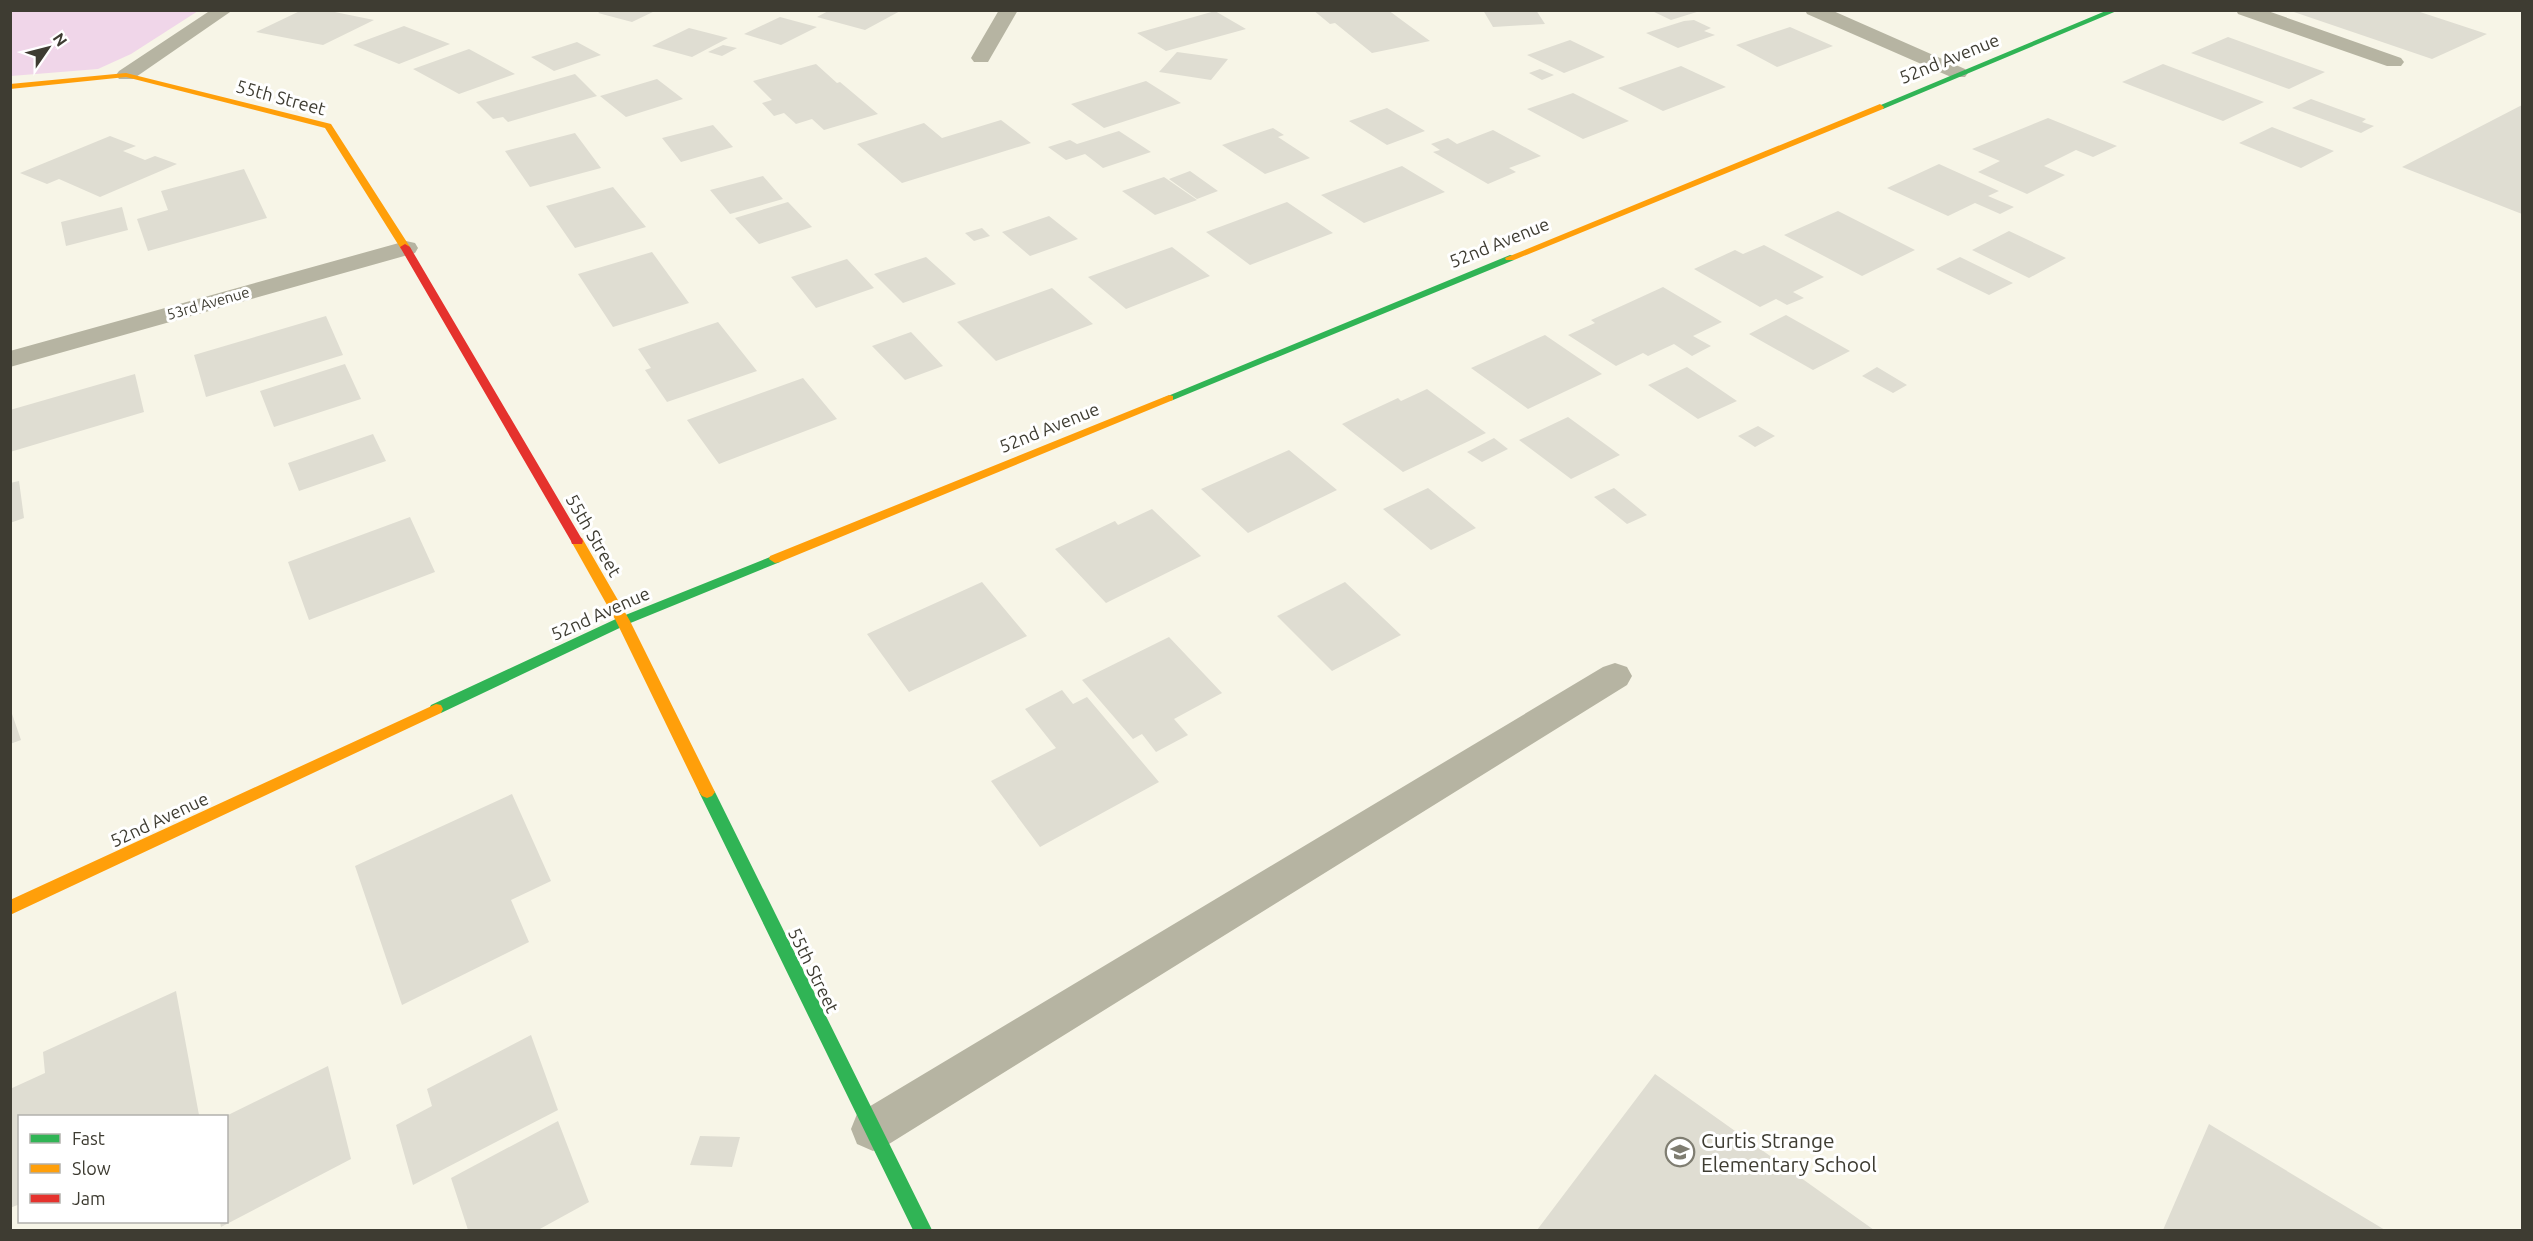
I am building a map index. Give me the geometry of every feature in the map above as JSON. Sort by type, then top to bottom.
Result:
[{"type":"street","points":[[10,87],[126,75],[224,10]]},
{"type":"street","points":[[981,58],[1010,10]]},
{"type":"street","points":[[1814,10],[1958,73]]},
{"type":"street","name":"52nd Avenue","points":[[10,908],[623,621],[2116,10]]},
{"type":"street","points":[[2245,10],[2394,62]]},
{"type":"street","name":"55th Street","points":[[126,75],[328,126],[406,248],[623,621],[923,1230]]},
{"type":"street","name":"53rd Avenue","points":[[10,359],[406,248]]},
{"type":"street","points":[[873,1128],[1615,676]]},
{"type":"shaded area","points":[[11,10],[198,11],[131,54],[98,69],[11,76]]},
{"type":"building","points":[[302,10],[325,10],[374,20],[323,45],[256,32]]},
{"type":"building","points":[[602,10],[657,10],[632,22],[598,13]]},
{"type":"building","points":[[830,10],[902,10],[865,30],[817,17]]},
{"type":"building","points":[[1313,10],[1388,10],[1430,41],[1372,53],[1335,23],[1330,24]]},
{"type":"building","points":[[1483,10],[1536,10],[1545,24],[1493,27]]},
{"type":"building","points":[[1650,10],[1700,10],[1700,11],[1671,20]]},
{"type":"building","points":[[2414,10],[2487,34],[2432,59],[2291,11]]},
{"type":"building","points":[[1215,11],[1246,29],[1166,51],[1137,33]]},
{"type":"building","points":[[780,17],[817,27],[781,45],[744,34]]},
{"type":"building","points":[[1694,20],[1711,28],[1704,31],[1715,35],[1678,48],[1646,33],[1684,21]]},
{"type":"building","points":[[404,26],[450,44],[399,64],[353,45]]},
{"type":"building","points":[[1790,27],[1833,46],[1777,67],[1736,45]]},
{"type":"building","points":[[689,28],[728,38],[692,57],[652,46]]},
{"type":"building","points":[[2228,37],[2325,72],[2289,89],[2191,53]]},
{"type":"building","points":[[1570,40],[1605,57],[1564,73],[1527,55]]},
{"type":"building","points":[[577,42],[601,55],[554,71],[531,57]]},
{"type":"building","points":[[723,45],[737,48],[722,56],[708,52]]},
{"type":"building","points":[[469,49],[515,74],[459,94],[413,69]]},
{"type":"building","points":[[1177,52],[1228,59],[1211,80],[1159,72]]},
{"type":"building","points":[[816,64],[878,114],[824,130],[812,119],[796,124],[784,113],[774,116],[762,103],[772,100],[753,81]]},
{"type":"building","points":[[2163,64],[2264,102],[2223,121],[2122,82]]},
{"type":"building","points":[[1681,66],[1726,87],[1663,111],[1618,88]]},
{"type":"building","points":[[1540,69],[1554,75],[1542,80],[1529,73]]},
{"type":"building","points":[[575,74],[597,96],[508,122],[503,117],[493,119],[476,102]]},
{"type":"building","points":[[657,79],[683,99],[626,117],[600,96]]},
{"type":"building","points":[[1146,81],[1181,103],[1104,128],[1071,104]]},
{"type":"building","points":[[1573,93],[1629,121],[1583,139],[1527,109]]},
{"type":"building","points":[[2311,99],[2366,119],[2362,122],[2374,126],[2361,133],[2292,108]]},
{"type":"building","points":[[2522,105],[2522,214],[2402,167]]},
{"type":"building","points":[[1387,108],[1425,131],[1387,145],[1349,121]]},
{"type":"building","points":[[2048,118],[2117,146],[2093,157],[2076,150],[2044,166],[2065,175],[2027,194],[1978,172],[2000,161],[1972,149]]},
{"type":"building","points":[[1001,120],[1031,143],[902,183],[857,144],[924,123],[942,138]]},
{"type":"building","points":[[713,125],[733,147],[681,162],[662,138]]},
{"type":"building","points":[[2272,127],[2334,151],[2301,168],[2239,143]]},
{"type":"building","points":[[1273,128],[1284,135],[1278,137],[1310,158],[1265,174],[1222,145]]},
{"type":"building","points":[[1493,130],[1541,156],[1509,168],[1516,172],[1488,184],[1433,152],[1440,150],[1431,144],[1448,138],[1457,144]]},
{"type":"building","points":[[1119,131],[1151,152],[1103,168],[1085,154],[1066,160],[1048,147],[1070,140],[1077,144]]},
{"type":"building","points":[[575,133],[601,168],[530,187],[505,151]]},
{"type":"building","points":[[110,136],[136,146],[123,151],[145,160],[155,156],[177,164],[100,197],[59,179],[47,184],[20,173]]},
{"type":"building","points":[[1939,164],[1999,191],[1988,196],[2014,207],[2000,214],[1975,203],[1948,216],[1887,188]]},
{"type":"building","points":[[1402,166],[1445,192],[1364,223],[1321,195]]},
{"type":"building","points":[[244,169],[267,218],[148,251],[137,219],[168,210],[161,191]]},
{"type":"building","points":[[1190,171],[1218,191],[1197,199],[1169,179]]},
{"type":"building","points":[[763,176],[783,199],[730,214],[710,190]]},
{"type":"building","points":[[1164,177],[1197,200],[1155,215],[1122,191]]},
{"type":"building","points":[[613,187],[646,227],[575,248],[546,206]]},
{"type":"building","points":[[788,202],[812,227],[759,244],[735,218]]},
{"type":"building","points":[[1287,202],[1333,233],[1250,265],[1206,232]]},
{"type":"building","points":[[122,207],[128,230],[66,246],[61,222]]},
{"type":"building","points":[[1838,211],[1915,250],[1862,276],[1784,235]]},
{"type":"building","points":[[1049,216],[1078,239],[1030,256],[1002,232]]},
{"type":"building","points":[[982,228],[990,236],[974,241],[965,233]]},
{"type":"building","points":[[2009,231],[2066,258],[2029,278],[1972,250]]},
{"type":"building","points":[[1764,245],[1824,277],[1793,292],[1804,298],[1787,305],[1776,299],[1760,307],[1694,269],[1735,250],[1743,254]]},
{"type":"building","points":[[1172,247],[1210,276],[1126,309],[1088,277]]},
{"type":"building","points":[[652,252],[689,303],[613,327],[578,274]]},
{"type":"building","points":[[926,257],[956,284],[903,303],[874,274]]},
{"type":"building","points":[[1960,257],[2013,283],[1989,295],[1936,269]]},
{"type":"building","points":[[847,259],[874,288],[816,308],[791,277]]},
{"type":"building","points":[[1663,287],[1722,322],[1693,336],[1711,346],[1692,356],[1674,344],[1648,356],[1643,353],[1616,366],[1568,335],[1595,323],[1591,320]]},
{"type":"building","points":[[1052,288],[1093,324],[996,361],[957,322]]},
{"type":"building","points":[[1786,315],[1850,351],[1813,370],[1749,334]]},
{"type":"building","points":[[326,316],[343,355],[206,397],[194,355]]},
{"type":"building","points":[[718,322],[757,371],[667,402],[645,370],[651,368],[638,349]]},
{"type":"building","points":[[911,332],[943,366],[905,380],[872,346]]},
{"type":"building","points":[[1545,335],[1602,374],[1528,409],[1471,368]]},
{"type":"building","points":[[345,364],[361,399],[274,427],[260,391]]},
{"type":"building","points":[[1687,367],[1737,401],[1698,419],[1648,385]]},
{"type":"building","points":[[1877,367],[1907,385],[1893,393],[1862,376]]},
{"type":"building","points":[[135,374],[144,412],[10,452],[10,410]]},
{"type":"building","points":[[803,378],[837,419],[719,464],[687,420]]},
{"type":"building","points":[[1427,389],[1486,433],[1403,472],[1342,424],[1398,398],[1401,401]]},
{"type":"building","points":[[1568,417],[1620,455],[1571,479],[1519,440]]},
{"type":"building","points":[[1758,426],[1775,436],[1755,447],[1738,436]]},
{"type":"building","points":[[373,434],[386,461],[299,491],[288,463]]},
{"type":"building","points":[[1494,438],[1508,449],[1482,462],[1467,452]]},
{"type":"building","points":[[1289,450],[1337,490],[1248,533],[1201,489]]},
{"type":"building","points":[[19,481],[24,518],[10,523],[10,483]]},
{"type":"building","points":[[1428,488],[1476,528],[1431,550],[1383,509]]},
{"type":"building","points":[[1614,488],[1647,515],[1627,524],[1594,497]]},
{"type":"building","points":[[1152,509],[1201,556],[1106,603],[1055,549],[1115,521],[1118,525]]},
{"type":"building","points":[[410,517],[435,572],[309,620],[288,562]]},
{"type":"building","points":[[982,582],[1027,636],[909,692],[867,634]]},
{"type":"building","points":[[1345,582],[1401,635],[1332,671],[1277,616]]},
{"type":"building","points":[[1169,637],[1222,693],[1174,719],[1188,735],[1156,752],[1142,734],[1133,739],[1082,680]]},
{"type":"building","points":[[1062,690],[1073,704],[1087,697],[1159,782],[1040,847],[991,781],[1056,748],[1025,709]]},
{"type":"building","points":[[10,708],[21,740],[10,744]]},
{"type":"building","points":[[512,794],[551,881],[511,900],[529,942],[402,1005],[355,866]]},
{"type":"building","points":[[176,991],[199,1115],[18,1115],[18,1205],[10,1208],[10,1089],[45,1073],[43,1052]]},
{"type":"building","points":[[531,1035],[558,1110],[413,1185],[396,1125],[432,1106],[427,1089]]},
{"type":"building","points":[[328,1066],[351,1159],[221,1227],[220,1223],[228,1223],[228,1115]]},
{"type":"building","name":"Curtis Strange Elementary School","points":[[1655,1074],[1874,1230],[1537,1230]]},
{"type":"building","points":[[558,1121],[589,1202],[538,1230],[468,1230],[451,1178]]},
{"type":"building","points":[[2209,1124],[2385,1230],[2163,1230]]},
{"type":"building","points":[[700,1136],[740,1137],[732,1167],[690,1165]]},
{"type":"traffic: fast","points":[[1880,107],[2116,10]]},
{"type":"traffic: fast","points":[[1169,398],[1510,258]]},
{"type":"traffic: fast","points":[[436,709],[623,621],[775,559]]},
{"type":"traffic: fast","points":[[707,792],[923,1230]]},
{"type":"traffic: slow","points":[[10,87],[126,75],[328,126],[405,247]]},
{"type":"traffic: slow","points":[[1510,258],[1880,107]]},
{"type":"traffic: slow","points":[[775,559],[1169,398]]},
{"type":"traffic: slow","points":[[577,541],[623,621],[707,792]]},
{"type":"traffic: slow","points":[[10,908],[436,709]]},
{"type":"traffic: jam","points":[[405,247],[577,541]]},
{"type":"place","name":"Curtis Strange Elementary School","points":[[1680,1152]]}]
